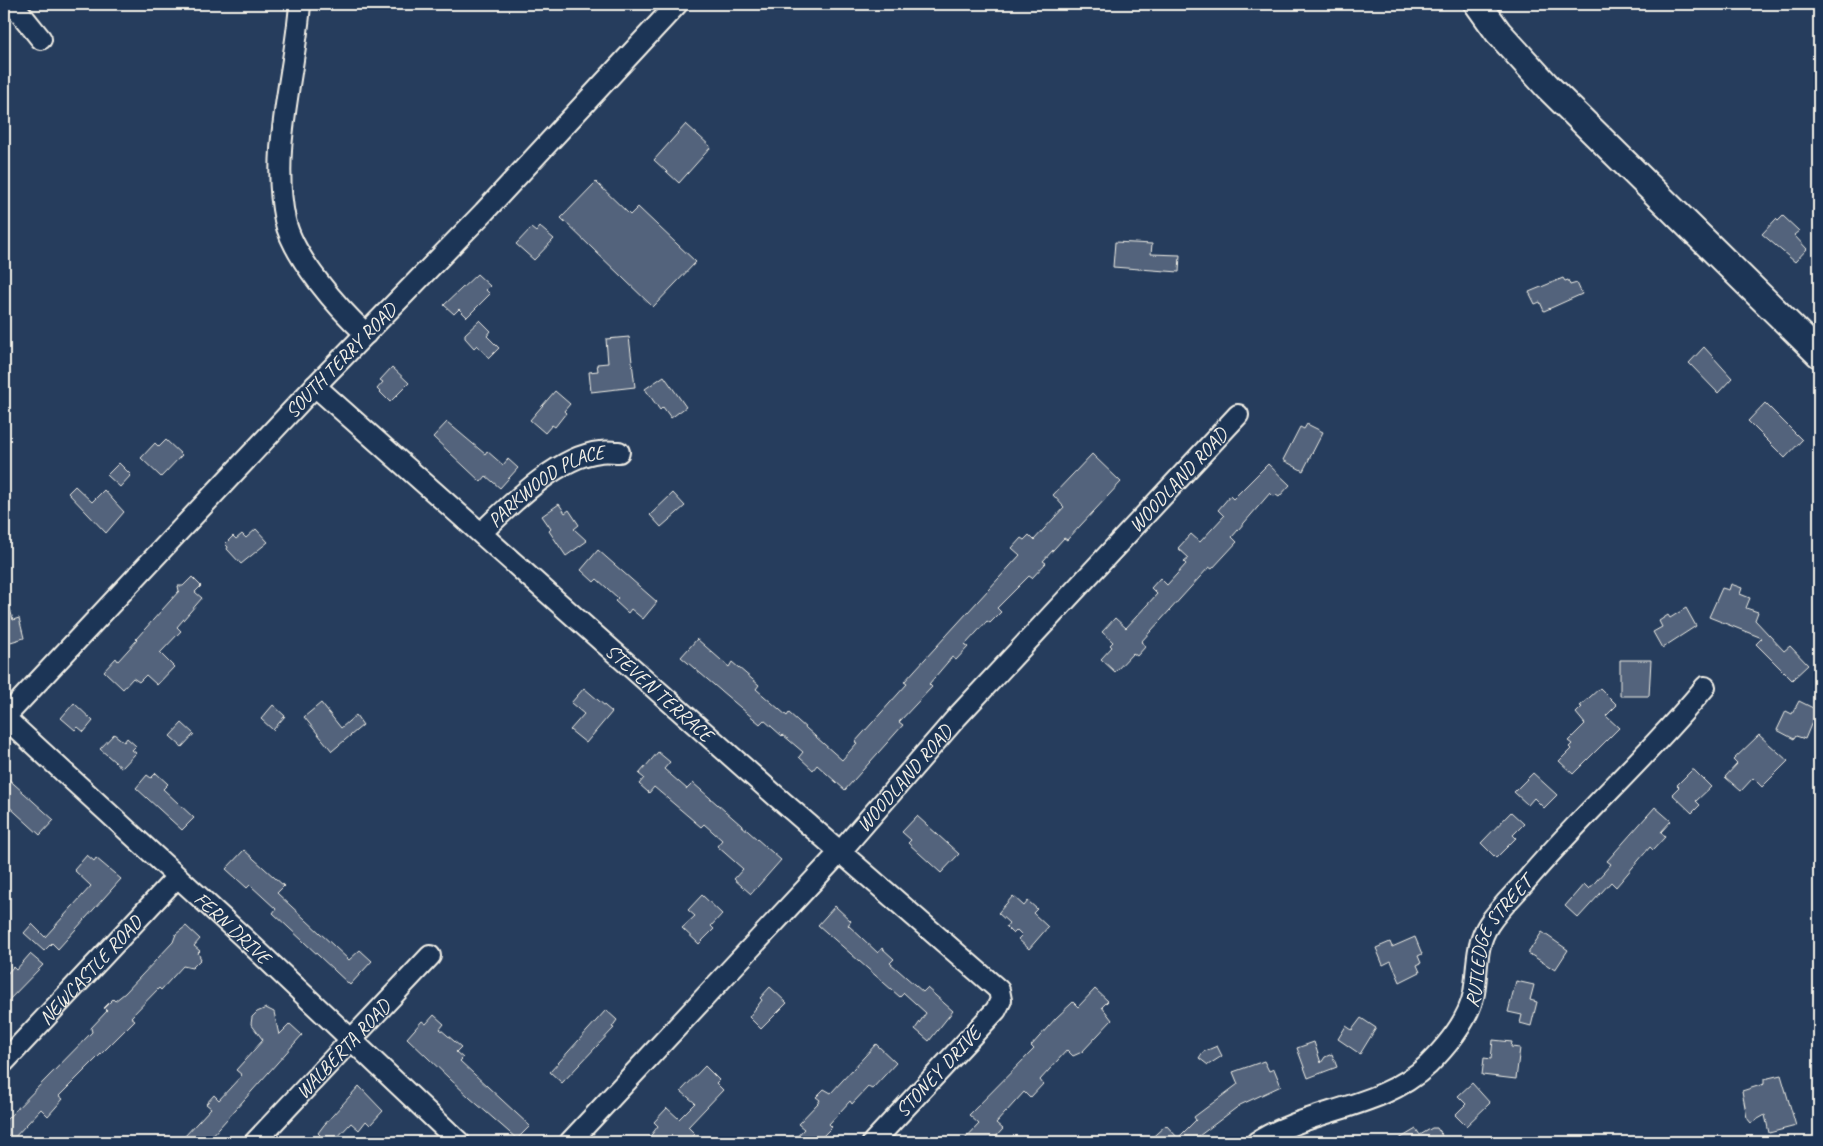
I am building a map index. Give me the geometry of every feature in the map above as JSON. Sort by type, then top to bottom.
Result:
[{"type":"main road","points":[[1478,4],[1498,32],[1546,86],[1819,354]]},
{"type":"street","points":[[13,4],[40,39]]},
{"type":"street","points":[[300,4],[280,174],[285,221],[297,248],[323,288],[366,334]]},
{"type":"street","name":"SOUTH TERRY ROAD","points":[[4,718],[315,386],[484,212],[677,4]]},
{"type":"street","name":"STEVEN TERRACE","points":[[315,386],[769,790],[999,990],[1001,1000]]},
{"type":"street","name":"WOODLAND ROAD","points":[[570,1142],[841,851],[956,717],[1238,414]]},
{"type":"street","name":"PARKWOOD PLACE","points":[[481,533],[512,503],[557,469],[599,452],[619,452]]},
{"type":"street","name":"RUTLEDGE STREET","points":[[1257,1142],[1286,1127],[1376,1096],[1410,1078],[1427,1065],[1453,1036],[1470,1006],[1479,945],[1482,935],[1490,922],[1549,855],[1682,716],[1705,687]]},
{"type":"street","name":"FERN DRIVE","points":[[4,718],[177,877],[459,1142]]},
{"type":"street","name":"NEWCASTLE ROAD","points":[[4,1062],[177,877]]},
{"type":"street","name":"WALBERTA ROAD","points":[[255,1142],[430,956]]},
{"type":"street","name":"STONEY DRIVE","points":[[873,1142],[996,1010],[1001,1000]]},
{"type":"building","points":[[686,124],[711,147],[679,183],[654,160]]},
{"type":"building","points":[[596,182],[630,215],[638,207],[696,262],[653,307],[561,218]]},
{"type":"building","points":[[1783,216],[1799,231],[1794,235],[1807,249],[1795,262],[1762,234],[1776,219],[1778,221]]},
{"type":"building","points":[[540,227],[554,239],[534,260],[516,244],[531,228],[536,232]]},
{"type":"building","points":[[1115,242],[1152,244],[1151,254],[1180,255],[1179,272],[1113,267]]},
{"type":"building","points":[[477,274],[490,286],[486,290],[490,294],[467,317],[459,309],[454,314],[444,305]]},
{"type":"building","points":[[1563,278],[1565,281],[1568,280],[1570,285],[1577,283],[1582,294],[1544,311],[1540,302],[1535,304],[1529,292]]},
{"type":"building","points":[[480,320],[491,331],[487,336],[499,348],[489,358],[477,345],[474,348],[465,338],[465,334]]},
{"type":"building","points":[[629,337],[635,387],[591,392],[589,372],[598,371],[597,364],[608,363],[606,339]]},
{"type":"building","points":[[1704,347],[1732,378],[1718,393],[1689,363]]},
{"type":"building","points":[[392,367],[409,383],[390,402],[377,389],[383,382],[380,380]]},
{"type":"building","points":[[664,376],[686,407],[671,418],[663,407],[660,410],[645,389]]},
{"type":"building","points":[[555,391],[570,404],[564,411],[566,413],[555,427],[552,425],[545,433],[530,420]]},
{"type":"building","points":[[1765,403],[1802,440],[1785,458],[1748,421]]},
{"type":"building","points":[[447,422],[485,454],[487,451],[503,465],[508,459],[518,468],[500,488],[486,476],[481,482],[433,437]]},
{"type":"building","points":[[1307,424],[1323,432],[1303,471],[1283,460],[1300,427],[1304,429]]},
{"type":"building","points":[[166,440],[182,455],[161,477],[141,458],[155,443],[159,447]]},
{"type":"building","points":[[1092,454],[1121,482],[1067,540],[1064,538],[1043,561],[1046,563],[1032,578],[1029,576],[997,608],[1001,612],[990,623],[987,621],[965,645],[968,647],[956,660],[952,657],[929,684],[932,687],[899,722],[903,725],[845,790],[817,765],[813,770],[799,757],[803,752],[764,720],[760,724],[681,657],[697,639],[729,667],[732,662],[759,685],[756,689],[787,716],[789,713],[842,760],[857,743],[855,742],[907,684],[904,682],[1020,555],[1012,548],[1021,538],[1024,540],[1029,535],[1034,540],[1064,507],[1053,495]]},
{"type":"building","points":[[119,463],[131,475],[120,487],[107,475]]},
{"type":"building","points":[[1268,464],[1290,485],[1279,497],[1276,495],[1274,497],[1270,493],[1232,537],[1237,542],[1212,569],[1209,567],[1141,642],[1146,646],[1137,656],[1133,653],[1115,672],[1101,659],[1112,647],[1110,645],[1113,642],[1102,632],[1115,618],[1126,628],[1157,594],[1151,588],[1160,578],[1167,585],[1186,564],[1184,562],[1189,558],[1178,548],[1191,534],[1200,542],[1224,516],[1218,510],[1230,496],[1233,499]]},
{"type":"building","points":[[75,486],[92,502],[104,490],[124,512],[106,533],[68,493]]},
{"type":"building","points":[[673,493],[685,506],[661,527],[650,515]]},
{"type":"building","points":[[559,504],[565,513],[569,510],[579,525],[574,529],[587,541],[566,556],[549,531],[551,529],[542,516]]},
{"type":"building","points":[[256,529],[268,542],[241,564],[227,549],[228,547],[225,544],[233,536],[236,539],[242,534],[246,538]]},
{"type":"building","points":[[598,550],[657,602],[643,619],[631,609],[628,613],[615,601],[618,598],[597,579],[594,582],[581,570]]},
{"type":"building","points":[[192,577],[201,586],[195,592],[202,598],[177,627],[181,631],[160,653],[174,667],[157,685],[146,675],[139,682],[133,678],[123,689],[104,671],[116,658],[118,661],[137,640],[179,591],[178,586],[183,586]]},
{"type":"building","points":[[1731,584],[1742,588],[1740,594],[1750,598],[1746,608],[1758,612],[1755,620],[1784,651],[1790,646],[1808,665],[1792,680],[1756,644],[1762,638],[1709,617],[1722,588],[1729,590]]},
{"type":"building","points":[[7,598],[13,620],[19,618],[24,638],[4,644],[4,599]]},
{"type":"building","points":[[1686,608],[1696,626],[1662,648],[1653,632],[1662,627],[1659,621],[1668,615],[1670,618]]},
{"type":"building","points":[[1620,660],[1651,660],[1649,696],[1620,696]]},
{"type":"building","points":[[584,688],[612,712],[586,743],[570,730],[584,714],[571,703]]},
{"type":"building","points":[[1600,688],[1617,705],[1606,716],[1619,728],[1573,774],[1559,761],[1571,749],[1569,747],[1572,744],[1568,741],[1585,724],[1576,713],[1582,707],[1580,706]]},
{"type":"building","points":[[1799,701],[1817,710],[1805,739],[1796,736],[1794,739],[1777,730],[1786,711],[1792,714]]},
{"type":"building","points":[[74,703],[93,721],[84,732],[78,727],[75,730],[61,718]]},
{"type":"building","points":[[321,703],[341,728],[356,715],[363,725],[332,751],[304,717]]},
{"type":"building","points":[[273,705],[285,716],[273,730],[261,719]]},
{"type":"building","points":[[182,723],[194,734],[182,747],[170,736]]},
{"type":"building","points":[[114,734],[124,742],[127,738],[136,746],[132,750],[136,753],[122,768],[100,749]]},
{"type":"building","points":[[1759,735],[1788,761],[1762,787],[1753,778],[1741,791],[1725,777],[1737,764],[1733,760]]},
{"type":"building","points":[[658,752],[670,762],[664,769],[687,789],[693,783],[781,860],[751,894],[734,879],[743,869],[717,846],[722,840],[704,824],[701,827],[654,787],[649,793],[639,784],[644,778],[639,774]]},
{"type":"building","points":[[1692,770],[1711,787],[1696,801],[1700,805],[1692,813],[1672,794],[1679,787],[1677,785]]},
{"type":"building","points":[[156,773],[168,784],[163,789],[194,818],[182,830],[136,788],[147,775],[151,778]]},
{"type":"building","points":[[1533,773],[1557,795],[1544,808],[1534,798],[1528,805],[1514,792]]},
{"type":"building","points":[[4,775],[54,820],[40,835],[4,802]]},
{"type":"building","points":[[1655,807],[1671,821],[1661,832],[1665,837],[1653,850],[1650,847],[1616,887],[1611,882],[1578,918],[1565,906],[1584,884],[1589,889],[1611,864],[1607,861]]},
{"type":"building","points":[[1511,812],[1524,824],[1513,835],[1516,838],[1496,858],[1481,843]]},
{"type":"building","points":[[917,816],[959,854],[941,873],[908,843],[911,840],[902,832]]},
{"type":"building","points":[[244,850],[284,886],[277,893],[349,960],[360,950],[372,961],[350,985],[273,913],[276,909],[250,885],[247,888],[226,869]]},
{"type":"building","points":[[87,855],[94,861],[96,858],[121,879],[58,949],[52,943],[44,951],[24,933],[32,924],[45,937],[91,886],[74,870]]},
{"type":"building","points":[[702,895],[722,914],[711,926],[714,929],[699,944],[682,928],[695,916],[688,910]]},
{"type":"building","points":[[1013,896],[1024,906],[1028,901],[1037,909],[1033,913],[1048,927],[1029,949],[1018,939],[1022,935],[1017,930],[1013,934],[1006,927],[1009,923],[998,913]]},
{"type":"building","points":[[835,906],[851,921],[848,925],[878,953],[882,948],[894,959],[890,963],[923,992],[927,988],[953,1011],[929,1041],[915,1029],[926,1013],[904,993],[900,997],[818,925]]},
{"type":"building","points":[[186,926],[200,939],[194,946],[200,951],[198,953],[201,959],[192,968],[183,966],[161,990],[159,988],[131,1017],[135,1020],[59,1096],[63,1099],[48,1116],[41,1109],[12,1140],[4,1132],[4,1122],[92,1032],[91,1028],[107,1011],[104,1008],[113,999],[115,1001],[125,993],[173,942],[176,934]]},
{"type":"building","points":[[1542,932],[1568,950],[1555,970],[1528,953]]},
{"type":"building","points":[[1415,937],[1422,954],[1418,956],[1421,963],[1417,965],[1420,972],[1400,982],[1391,961],[1383,965],[1376,948],[1390,942],[1392,947]]},
{"type":"building","points":[[30,954],[43,965],[4,1005],[4,977],[13,967],[16,970]]},
{"type":"building","points":[[1516,981],[1534,985],[1530,1000],[1537,1002],[1531,1026],[1520,1023],[1522,1015],[1508,1012]]},
{"type":"building","points":[[770,987],[787,1003],[761,1029],[749,1017],[762,1000],[760,998]]},
{"type":"building","points":[[1095,989],[1108,1001],[1102,1007],[1112,1020],[1082,1052],[1073,1056],[1067,1050],[1040,1080],[1043,1084],[1030,1098],[1024,1092],[996,1123],[1003,1129],[991,1142],[962,1142],[979,1124],[969,1115],[1034,1049],[1031,1046],[1056,1018],[1073,1002],[1078,1007]]},
{"type":"building","points":[[266,1008],[274,1012],[279,1035],[290,1024],[302,1035],[211,1137],[204,1142],[189,1142],[184,1137],[211,1108],[206,1104],[214,1095],[219,1100],[242,1075],[236,1070],[263,1040],[251,1024],[252,1017],[257,1012]]},
{"type":"building","points":[[606,1010],[617,1020],[612,1027],[614,1028],[562,1083],[550,1072]]},
{"type":"building","points":[[434,1015],[444,1024],[440,1029],[461,1047],[456,1052],[463,1058],[460,1061],[530,1126],[517,1139],[470,1098],[407,1038],[422,1021],[426,1024]]},
{"type":"building","points":[[1361,1018],[1376,1028],[1360,1054],[1338,1039],[1346,1026],[1352,1030]]},
{"type":"building","points":[[1493,1040],[1512,1042],[1511,1047],[1520,1048],[1516,1079],[1482,1075],[1484,1058],[1491,1059]]},
{"type":"building","points":[[1314,1042],[1321,1063],[1325,1057],[1332,1054],[1337,1067],[1308,1078],[1297,1048]]},
{"type":"building","points":[[876,1044],[896,1063],[872,1089],[868,1087],[852,1104],[850,1101],[829,1124],[832,1127],[817,1142],[792,1142],[804,1129],[798,1124],[820,1100],[816,1097],[824,1089],[831,1093]]},
{"type":"building","points":[[1217,1046],[1222,1056],[1208,1065],[1199,1058],[1203,1052]]},
{"type":"building","points":[[1264,1061],[1269,1071],[1274,1069],[1281,1086],[1240,1105],[1191,1142],[1147,1142],[1166,1125],[1178,1138],[1196,1120],[1194,1117],[1238,1084],[1233,1072]]},
{"type":"building","points":[[705,1066],[719,1080],[716,1083],[723,1090],[688,1127],[695,1134],[688,1142],[646,1142],[658,1126],[654,1122],[667,1108],[679,1119],[695,1103],[681,1091]]},
{"type":"building","points":[[1781,1075],[1796,1126],[1769,1133],[1765,1115],[1751,1123],[1747,1118],[1742,1091],[1764,1084],[1764,1079]]},
{"type":"building","points":[[1472,1083],[1490,1103],[1466,1126],[1455,1115],[1466,1104],[1458,1096]]},
{"type":"building","points":[[359,1086],[383,1111],[370,1125],[366,1121],[359,1130],[351,1123],[333,1142],[313,1142],[320,1135],[318,1133],[324,1125]]},
{"type":"building","points":[[1432,1128],[1437,1128],[1446,1142],[1394,1142],[1416,1129],[1420,1135]]}]
